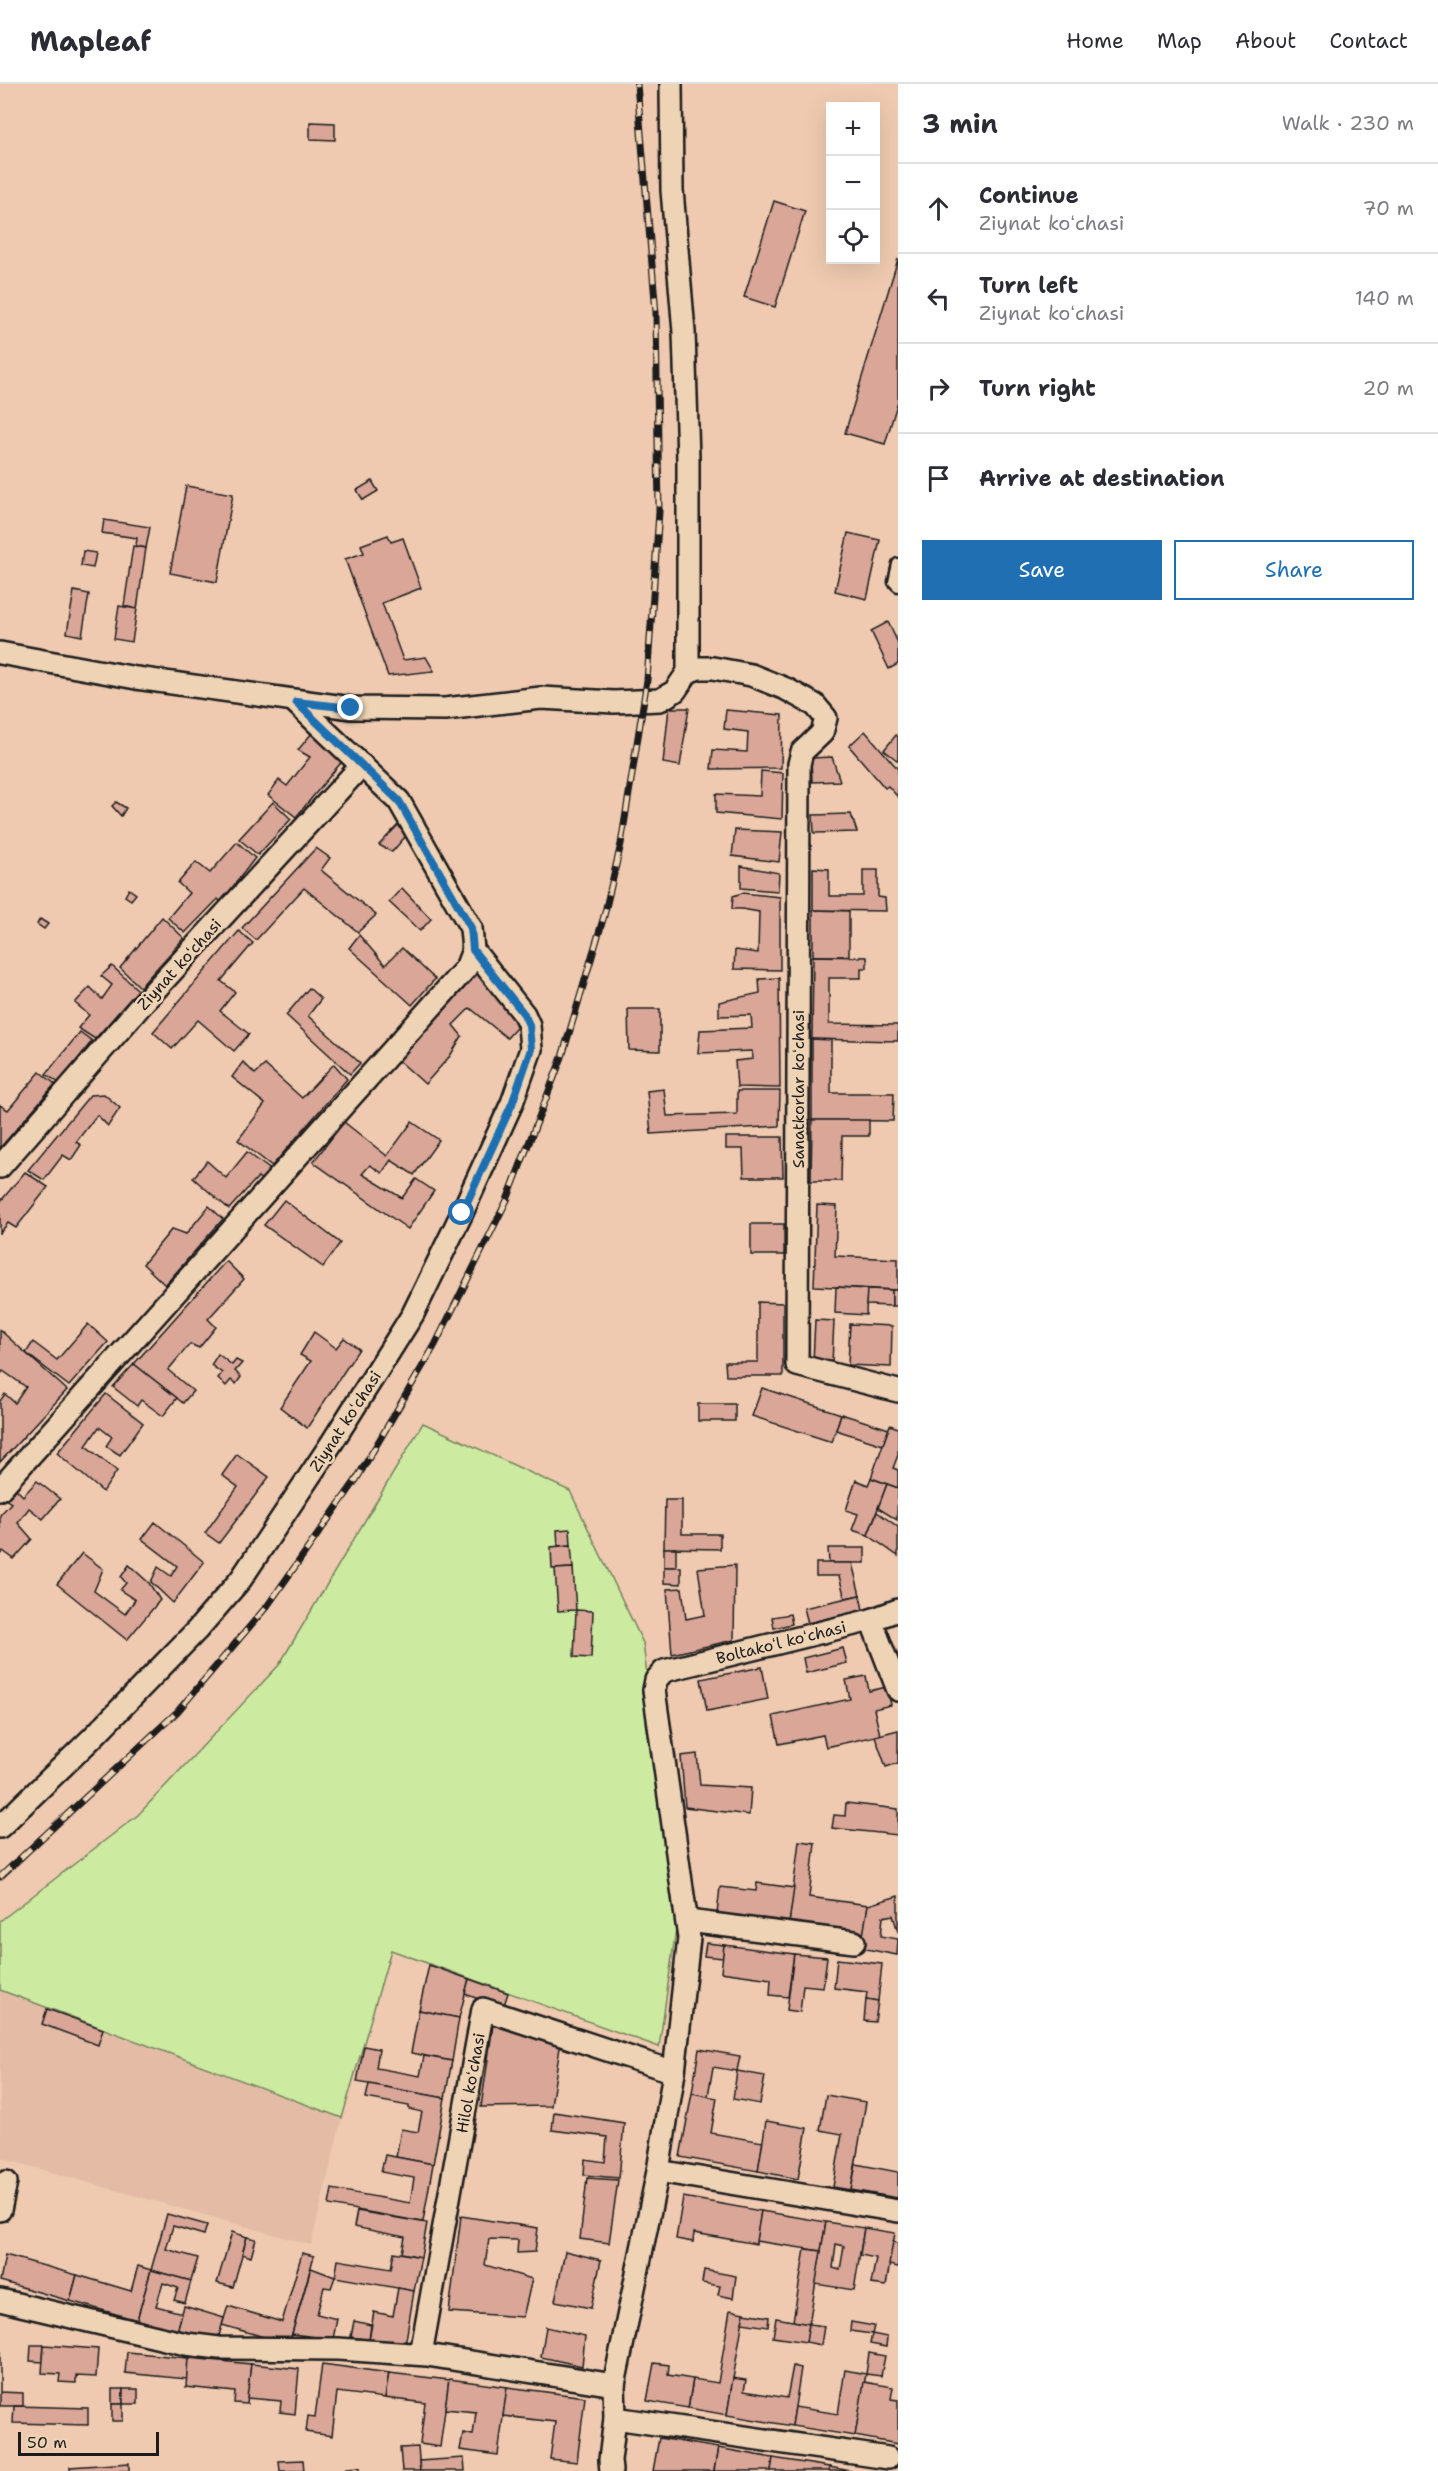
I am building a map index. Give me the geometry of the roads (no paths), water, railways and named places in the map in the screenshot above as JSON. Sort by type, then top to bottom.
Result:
[{"type":"street","points":[[0,653],[136,678],[351,708],[445,709],[541,698],[614,702],[660,700],[675,691],[688,672],[688,448],[684,332],[672,190],[671,84]]},
{"type":"street","name":"Sanatkorlar koʻchasi","points":[[688,672],[699,668],[713,668],[751,675],[786,689],[815,705],[826,718],[822,733],[802,752],[800,764],[797,1365],[898,1391]]},
{"type":"street","name":"Ziynat koʻchasi","points":[[0,1827],[92,1738],[190,1637],[241,1579],[331,1444],[412,1314],[512,1104],[531,1049],[529,1025],[524,1014],[473,950],[471,928],[399,801],[296,702]]},
{"type":"street","name":"Ziynat koʻchasi","points":[[0,1167],[143,1003],[362,765]]},
{"type":"street","points":[[0,1489],[466,968],[473,950]]},
{"type":"street","name":"Boltakoʻl koʻchasi","points":[[688,1921],[654,1690],[656,1680],[664,1671],[871,1620],[898,1610]]},
{"type":"street","points":[[871,1620],[898,1690]]},
{"type":"street","points":[[608,2467],[615,2418],[614,2385],[658,2171],[674,2073],[689,1938],[688,1921],[854,1942]]},
{"type":"street","name":"Hilol koʻchasi","points":[[421,2354],[483,2009],[674,2073]]},
{"type":"street","points":[[658,2171],[898,2211]]},
{"type":"street","points":[[0,2210],[6,2182]]},
{"type":"street","points":[[0,2300],[186,2344],[219,2348],[338,2349],[421,2354],[614,2385]]},
{"type":"street","points":[[615,2418],[888,2458]]},
{"type":"lane","points":[[898,564],[894,582],[898,586]]},
{"type":"railway","points":[[0,1877],[177,1712],[268,1605],[356,1480],[435,1345],[507,1200],[562,1057],[604,916],[621,844],[647,680],[659,512],[656,313],[637,84]]}]
